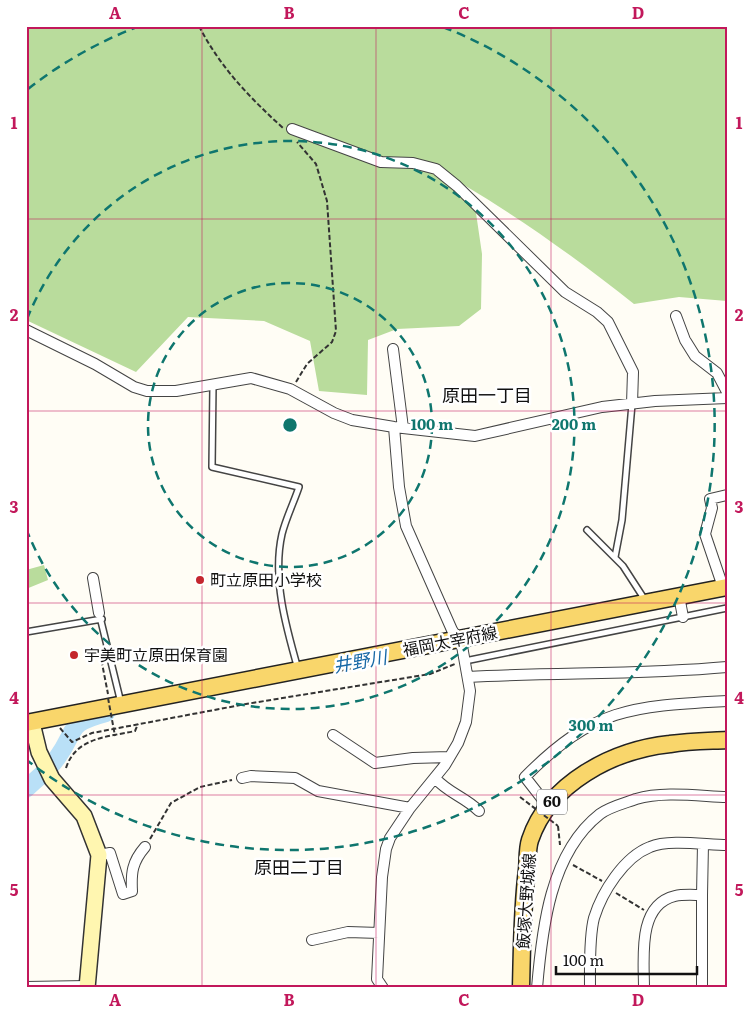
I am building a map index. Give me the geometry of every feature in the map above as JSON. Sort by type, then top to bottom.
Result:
[{"type":"main road","name":"福岡太宰府線","points":[[29,723],[679,598],[725,587]]},
{"type":"main road","name":"飯塚大野城線","points":[[521,988],[524,889],[530,840],[550,804],[574,780],[606,761],[646,748],[670,744],[727,740]]},
{"type":"street","points":[[290,133],[381,162],[413,163],[436,169],[457,186],[565,292],[597,312],[608,322],[633,372],[632,404]]},
{"type":"street","points":[[676,316],[685,340],[695,356],[717,373],[727,392]]},
{"type":"street","points":[[26,330],[95,364],[134,387],[165,392],[250,378],[290,388],[334,413],[352,420],[398,428],[475,436],[582,411],[632,404],[727,398]]},
{"type":"street","points":[[383,988],[377,979],[382,877],[386,849],[390,838],[410,808],[450,757],[466,722],[470,691],[462,646],[406,526],[399,487],[398,428],[393,349]]},
{"type":"street","points":[[725,587],[705,534],[712,508],[710,499],[727,496]]},
{"type":"street","points":[[93,578],[100,616]]},
{"type":"street","points":[[679,598],[683,617]]},
{"type":"street","points":[[468,678],[556,673],[640,674],[727,667]]},
{"type":"street","points":[[550,804],[527,783],[525,777],[562,743],[588,726],[617,713],[652,705],[727,701]]},
{"type":"street","points":[[26,987],[87,987],[99,855],[84,816],[52,779],[32,747],[29,723]]},
{"type":"street","points":[[333,735],[375,763],[413,758],[450,757]]},
{"type":"street","points":[[242,778],[251,776],[295,778],[318,791],[410,808]]},
{"type":"street","points":[[435,778],[453,794],[468,800],[479,811]]},
{"type":"street","points":[[537,988],[544,931],[552,896],[565,860],[577,839],[588,825],[602,812],[637,799],[659,797],[727,797]]},
{"type":"street","points":[[702,988],[703,844]]},
{"type":"street","points":[[590,988],[594,919],[610,887],[630,860],[651,846],[727,845]]},
{"type":"street","points":[[99,855],[110,853],[123,894],[132,891],[131,872],[136,857],[144,847]]},
{"type":"street","points":[[644,988],[646,930],[650,914],[661,901],[676,896],[702,895]]},
{"type":"street","points":[[312,940],[348,932],[379,933]]},
{"type":"lane","points":[[212,384],[212,467],[300,487],[282,535],[279,568],[285,623],[298,672]]},
{"type":"lane","points":[[615,557],[622,520],[632,404]]},
{"type":"lane","points":[[587,530],[615,557],[644,595],[646,603]]},
{"type":"lane","points":[[464,661],[727,608]]},
{"type":"lane","points":[[26,632],[100,616],[122,706]]},
{"type":"path","points":[[199,26],[226,70],[248,97],[290,133],[316,164],[327,201],[336,331],[332,342],[307,364],[290,388]]},
{"type":"path","points":[[100,653],[115,736]]},
{"type":"path","points":[[58,727],[72,742],[92,733],[138,724],[430,674],[464,661]]},
{"type":"path","points":[[66,768],[69,758],[85,743],[93,739],[135,731],[138,724]]},
{"type":"path","points":[[144,847],[172,803],[200,787],[242,778]]},
{"type":"path","points":[[520,797],[558,826],[560,848],[565,860],[650,914]]},
{"type":"green space","points":[[26,26],[727,26],[727,301],[679,297],[634,304],[551,242],[508,212],[464,185],[476,213],[482,254],[481,309],[459,326],[397,329],[368,340],[367,395],[319,391],[310,341],[264,321],[188,317],[136,372],[26,320]]},
{"type":"green space","points":[[44,565],[48,580],[26,589],[26,570]]},
{"type":"waterway","name":"井野川","points":[[26,789],[54,762],[78,724],[106,713]]},
{"type":"place","name":"町立原田小学校","points":[[200,580]]},
{"type":"place","name":"宇美町立原田保育園","points":[[74,655]]},
{"type":"district","name":"原田一丁目","points":[[487,396]]},
{"type":"district","name":"原田二丁目","points":[[299,868]]}]
